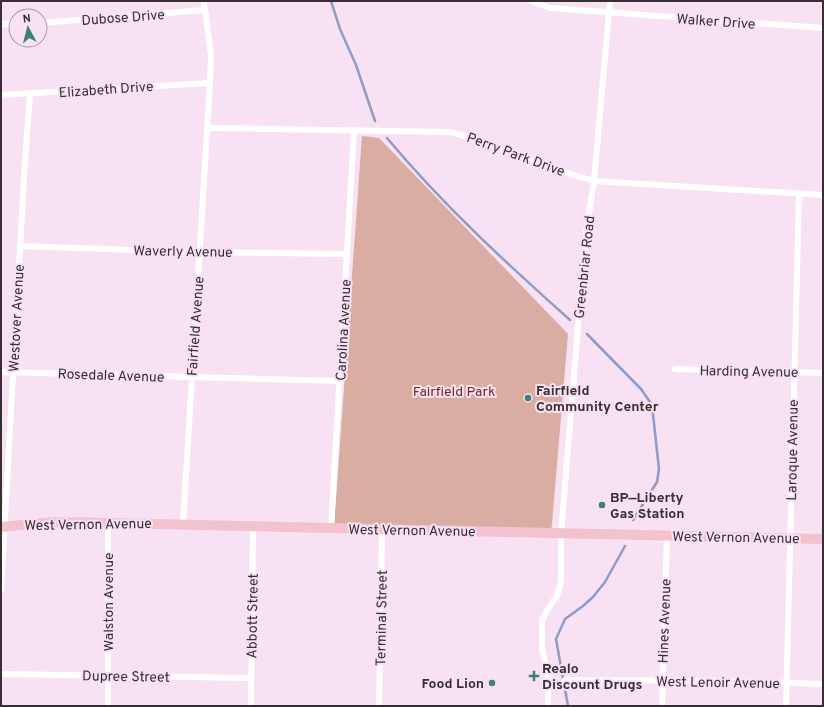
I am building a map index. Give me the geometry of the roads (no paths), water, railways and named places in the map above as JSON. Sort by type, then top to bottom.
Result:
[{"type":"main road","name":"West Vernon Avenue","points":[[3,527],[55,522],[823,539]]},
{"type":"street","name":"Fairfield Avenue","points":[[183,524],[210,83],[211,55],[204,1]]},
{"type":"street","name":"Walker Drive","points":[[531,1],[550,8],[823,28]]},
{"type":"street","name":"Greenbriar Road","points":[[548,706],[548,678],[542,648],[542,620],[557,596],[561,582],[561,533],[586,234],[594,181],[610,1]]},
{"type":"street","name":"Dubose Drive","points":[[48,22],[205,10]]},
{"type":"street","name":"Elizabeth Drive","points":[[1,95],[210,83]]},
{"type":"street","name":"Westover Avenue","points":[[1,590],[3,527],[30,93]]},
{"type":"street","name":"Perry Park Drive","points":[[208,128],[456,133],[479,140],[551,168],[594,181],[823,195]]},
{"type":"street","name":"Carolina Avenue","points":[[331,528],[354,131]]},
{"type":"street","name":"Laroque Avenue","points":[[786,706],[799,193]]},
{"type":"street","name":"Waverly Avenue","points":[[20,246],[200,252],[346,254]]},
{"type":"street","name":"Harding Avenue","points":[[675,369],[823,373]]},
{"type":"street","name":"Rosedale Avenue","points":[[1,372],[340,380]]},
{"type":"street","name":"Walston Avenue","points":[[108,523],[108,706]]},
{"type":"street","name":"Abbott Street","points":[[251,706],[253,526]]},
{"type":"street","name":"Terminal Street","points":[[379,706],[382,529]]},
{"type":"street","name":"Hines Avenue","points":[[662,706],[667,535]]},
{"type":"street","name":"Dupree Street","points":[[1,674],[251,678]]},
{"type":"street","name":"West Lenoir Avenue","points":[[565,680],[662,680],[823,684]]},
{"type":"waterway","points":[[331,1],[340,29],[356,65],[375,121]]},
{"type":"waterway","points":[[387,138],[452,210],[522,277],[570,320]]},
{"type":"waterway","points":[[587,334],[641,389],[652,405],[659,469],[657,482],[633,520]]},
{"type":"waterway","points":[[568,706],[556,639],[565,619],[593,597],[605,582],[625,546]]},
{"type":"place","name":"Fairfield Community Center","points":[[528,398]]},
{"type":"place","name":"BP—Liberty Gas Station","points":[[602,505]]},
{"type":"place","name":"Realo Discount Drugs","points":[[534,676]]},
{"type":"place","name":"Food Lion","points":[[492,683]]},
{"type":"park label","name":"Fairfield Park","points":[[454,391]]}]
